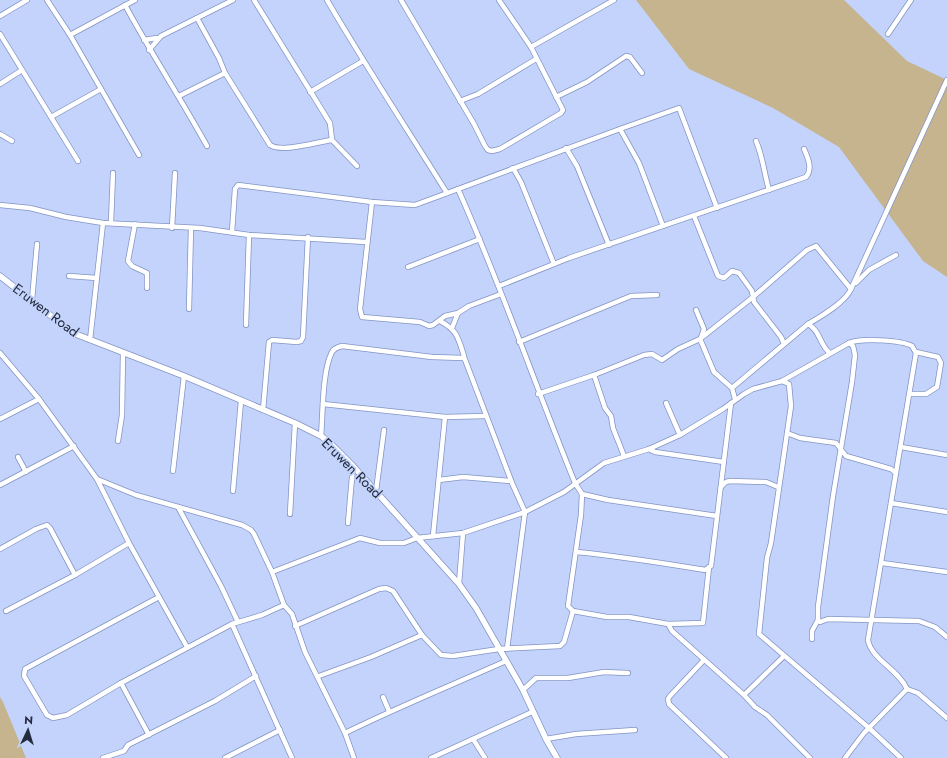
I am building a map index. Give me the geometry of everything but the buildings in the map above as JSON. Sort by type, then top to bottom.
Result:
[{"type":"street","points":[[14,0],[17,6]]},
{"type":"street","points":[[0,16],[27,0]]},
{"type":"street","points":[[47,0],[70,35],[138,155]]},
{"type":"street","points":[[70,35],[135,0]]},
{"type":"street","points":[[144,40],[157,38],[232,0]]},
{"type":"street","points":[[254,0],[330,124],[332,140],[358,166]]},
{"type":"street","points":[[401,0],[460,100],[485,146],[488,150],[492,151],[500,149],[561,113],[563,110],[531,47],[501,1]]},
{"type":"street","points":[[531,47],[614,0]]},
{"type":"street","points":[[888,34],[911,0]]},
{"type":"street","points":[[330,1],[363,62],[379,83],[447,193]]},
{"type":"street","points":[[125,5],[149,50],[179,96],[207,146]]},
{"type":"street","points":[[197,18],[219,58],[225,73],[270,145],[275,148],[332,140]]},
{"type":"street","points":[[0,34],[78,161]]},
{"type":"street","points":[[149,50],[157,38]]},
{"type":"street","points":[[556,97],[594,78],[626,56],[630,57],[642,73]]},
{"type":"street","points":[[460,100],[478,94],[536,59]]},
{"type":"street","points":[[310,92],[363,62]]},
{"type":"street","points":[[0,84],[22,70]]},
{"type":"street","points":[[179,96],[225,73]]},
{"type":"street","points":[[851,289],[947,80]]},
{"type":"street","points":[[51,117],[101,89]]},
{"type":"street","points":[[232,232],[235,189],[238,185],[372,202],[415,205],[566,148],[680,108],[717,208]]},
{"type":"street","points":[[620,129],[639,163],[662,226]]},
{"type":"street","points":[[0,134],[12,141]]},
{"type":"street","points":[[756,141],[763,159],[765,177],[769,190]]},
{"type":"street","points":[[566,148],[577,166],[609,245]]},
{"type":"street","points":[[498,286],[554,264],[806,177],[810,171],[809,158],[804,149]]},
{"type":"street","points":[[513,168],[522,182],[554,264]]},
{"type":"street","points":[[111,222],[113,173]]},
{"type":"street","points":[[172,228],[175,173]]},
{"type":"street","points":[[458,189],[480,239],[538,394],[575,483],[582,494],[576,552],[568,602],[568,606],[573,611],[607,617],[633,618],[668,624],[703,623],[731,403]]},
{"type":"street","points":[[372,202],[366,242],[360,309],[362,317],[420,322],[429,326],[434,326],[445,316],[458,313],[469,306],[501,294]]},
{"type":"street","points":[[0,205],[30,208],[66,217],[103,223],[111,222],[172,228],[191,228],[249,235],[308,237],[366,242]]},
{"type":"street","points":[[694,216],[718,276],[722,279],[732,271],[736,271],[752,291],[754,302],[781,337],[784,344]]},
{"type":"street","points":[[90,340],[103,223]]},
{"type":"street","points":[[135,224],[128,261],[132,266],[147,273],[147,288]]},
{"type":"street","points":[[189,309],[191,228]]},
{"type":"street","points":[[246,325],[249,235]]},
{"type":"street","points":[[263,410],[269,342],[272,340],[297,342],[301,341],[303,337],[308,237]]},
{"type":"street","points":[[408,267],[480,239]]},
{"type":"street","points":[[32,300],[37,244]]},
{"type":"street","points":[[538,394],[594,375],[644,355],[652,354],[662,360],[678,349],[700,340],[753,297],[807,250],[816,246],[851,289]]},
{"type":"street","points":[[732,388],[808,324],[843,299],[869,270],[896,255]]},
{"type":"street","name":"Eruwen Road","points":[[0,276],[71,332],[184,376],[295,423],[321,436],[353,466],[459,584],[476,608],[523,690],[532,712],[557,758]]},
{"type":"street","points":[[69,276],[97,278]]},
{"type":"street","points":[[519,342],[631,296],[657,296]]},
{"type":"street","points":[[696,310],[704,329],[700,340],[714,372],[732,388],[735,399]]},
{"type":"street","points":[[452,328],[458,313]]},
{"type":"street","points":[[440,321],[452,328],[459,340],[486,416],[511,481],[525,512],[507,649]]},
{"type":"street","points":[[808,324],[812,327],[826,350],[830,353]]},
{"type":"street","points":[[272,572],[360,538],[380,543],[404,543],[417,538],[463,533],[525,512],[564,492],[604,463],[649,449],[680,435],[753,389],[782,381],[849,343],[860,340],[902,343],[912,346],[916,352],[910,394],[905,412],[901,447],[873,621],[868,640],[869,646],[903,680],[907,689],[918,693],[947,717]]},
{"type":"street","points":[[812,639],[812,631],[818,620],[818,607],[833,496],[842,448],[855,355],[853,346],[849,343]]},
{"type":"street","points":[[321,436],[327,366],[332,351],[338,347],[432,357],[461,359],[464,357]]},
{"type":"street","points":[[910,394],[926,394],[937,387],[941,363],[938,357],[916,352]]},
{"type":"street","points":[[118,441],[122,415],[123,353]]},
{"type":"street","points":[[0,354],[38,399],[97,479],[129,543],[187,647]]},
{"type":"street","points":[[594,375],[605,408],[611,416],[613,428],[624,456]]},
{"type":"street","points":[[173,471],[184,376]]},
{"type":"street","points":[[782,381],[789,384],[791,390],[791,406],[771,543],[767,558],[759,634],[869,728],[901,758]]},
{"type":"street","points":[[0,419],[38,399]]},
{"type":"street","points":[[233,490],[241,401]]},
{"type":"street","points":[[666,403],[680,435]]},
{"type":"street","points":[[323,404],[445,417],[486,416]]},
{"type":"street","points":[[433,536],[445,417]]},
{"type":"street","points":[[290,514],[295,423]]},
{"type":"street","points":[[376,491],[384,430]]},
{"type":"street","points":[[787,433],[800,438],[839,444],[846,456],[891,469],[896,473]]},
{"type":"street","points":[[0,486],[74,446]]},
{"type":"street","points":[[901,447],[947,455]]},
{"type":"street","points":[[649,449],[655,452],[724,462]]},
{"type":"street","points":[[18,457],[26,472]]},
{"type":"street","points":[[891,469],[898,463]]},
{"type":"street","points":[[348,523],[353,466]]},
{"type":"street","points":[[439,480],[463,476],[511,481]]},
{"type":"street","points":[[97,479],[136,495],[242,525],[251,530],[272,572],[284,606],[292,614],[295,626],[306,652],[319,676],[345,733],[354,758]]},
{"type":"street","points":[[721,487],[726,482],[766,482],[778,487]]},
{"type":"street","points":[[582,494],[608,500],[717,516]]},
{"type":"street","points":[[891,503],[947,512]]},
{"type":"street","points":[[178,507],[221,586],[238,622]]},
{"type":"street","points":[[0,550],[36,529],[47,525],[75,575]]},
{"type":"street","points":[[459,584],[463,533]]},
{"type":"street","points":[[6,611],[75,575],[129,543]]},
{"type":"street","points":[[576,552],[624,556],[705,570],[709,568]]},
{"type":"street","points":[[882,562],[947,572]]},
{"type":"street","points":[[295,626],[379,589],[386,588],[393,591],[422,635],[441,655],[446,656],[499,649],[560,646],[564,642],[573,611]]},
{"type":"street","points":[[159,597],[25,669],[23,672],[48,715],[53,718],[67,715],[121,683],[232,624],[262,615],[284,606]]},
{"type":"street","points":[[818,620],[820,622],[828,619],[919,621],[935,627],[947,636]]},
{"type":"street","points":[[232,624],[292,758]]},
{"type":"street","points":[[668,624],[672,631],[744,694],[755,707],[767,715],[810,758]]},
{"type":"street","points":[[319,676],[372,657],[422,635]]},
{"type":"street","points":[[744,694],[784,656]]},
{"type":"street","points":[[704,660],[670,696],[668,699],[669,704],[726,758]]},
{"type":"street","points":[[345,733],[389,711],[506,661]]},
{"type":"street","points":[[523,690],[536,678],[568,678],[604,672],[628,674]]},
{"type":"street","points":[[103,758],[124,751],[128,745],[214,701],[256,676]]},
{"type":"street","points":[[121,683],[149,735]]},
{"type":"street","points":[[845,758],[869,728],[907,689]]},
{"type":"street","points":[[383,697],[389,711]]},
{"type":"street","points":[[431,758],[532,712]]},
{"type":"street","points":[[225,758],[280,730]]},
{"type":"street","points":[[546,739],[576,734],[635,730]]},
{"type":"street","points":[[473,739],[484,758]]},
{"type":"shaded area","points":[[636,0],[844,0],[907,61],[947,80],[947,277],[923,261],[839,147],[773,108],[689,69]]},
{"type":"shaded area","points":[[0,697],[3,702],[26,758],[0,758]]}]
